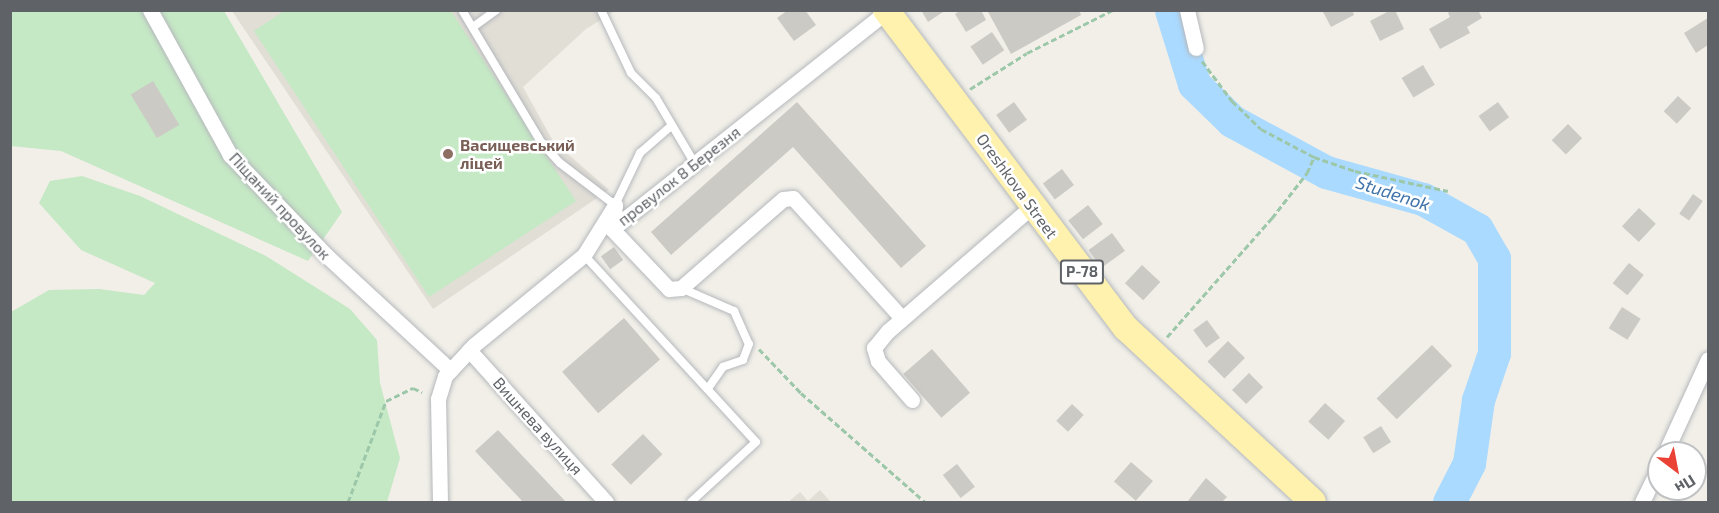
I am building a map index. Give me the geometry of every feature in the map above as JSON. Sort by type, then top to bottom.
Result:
[{"type":"main road","name":"Oreshkova Street","points":[[887,11],[954,98],[1031,207],[1126,328],[1313,502]]},
{"type":"street","name":"Піщаний провулок","points":[[150,10],[230,155],[327,256],[450,370]]},
{"type":"street","points":[[1187,10],[1196,48]]},
{"type":"street","name":"провулок 8 Березня","points":[[612,229],[887,11]]},
{"type":"street","points":[[612,229],[669,289],[681,288],[783,199],[793,198],[902,318]]},
{"type":"street","name":"провулок 8 Березня","points":[[612,229],[615,205]]},
{"type":"street","name":"провулок 8 Березня","points":[[440,502],[438,399],[450,370],[470,350],[584,255],[615,205]]},
{"type":"street","points":[[912,400],[878,361],[874,348],[902,318],[1031,207]]},
{"type":"street","name":"Вишнева вулиця","points":[[470,350],[606,502]]},
{"type":"street","points":[[1671,441],[1707,365]]},
{"type":"lane","points":[[462,10],[541,142],[560,164],[615,205],[640,153],[670,127]]},
{"type":"lane","points":[[473,27],[496,10]]},
{"type":"lane","points":[[601,10],[631,73],[656,98],[670,127],[695,164]]},
{"type":"lane","points":[[584,255],[709,387],[756,442],[691,502]]},
{"type":"lane","points":[[681,288],[734,311],[749,344],[742,360],[723,367],[709,387]]},
{"type":"path","points":[[954,98],[1027,53],[1113,10]]},
{"type":"path","points":[[1196,48],[1209,75],[1261,129],[1313,159],[1355,171],[1448,191]]},
{"type":"path","points":[[1154,356],[1307,173],[1313,159]]},
{"type":"path","points":[[749,344],[761,350],[801,393],[925,502]]},
{"type":"path","points":[[348,502],[386,401],[413,388],[438,399]]},
{"type":"shaded area","name":"Васищевський ліцей","points":[[232,11],[615,11],[586,29],[523,87],[553,141],[609,190],[433,309]]},
{"type":"shaded area","points":[[820,490],[831,502],[788,502],[800,492],[808,501]]},
{"type":"green space","points":[[11,11],[224,11],[342,212],[308,261],[61,151],[11,146]]},
{"type":"green space","name":"Васищевський ліцей","points":[[284,11],[451,11],[576,201],[429,297],[254,31]]},
{"type":"green space","points":[[82,176],[140,196],[266,256],[350,309],[377,340],[380,383],[400,458],[387,502],[11,502],[11,312],[49,290],[99,289],[144,295],[155,283],[81,250],[39,203],[50,181]]},
{"type":"building","points":[[788,10],[805,10],[816,25],[794,41],[777,18]]},
{"type":"building","points":[[921,10],[946,10],[928,22]]},
{"type":"building","points":[[961,10],[981,10],[986,20],[966,32],[955,14]]},
{"type":"building","points":[[987,10],[1079,10],[1081,15],[1011,54]]},
{"type":"building","points":[[1322,10],[1352,10],[1354,15],[1331,27]]},
{"type":"building","points":[[1395,10],[1404,29],[1380,41],[1370,21]]},
{"type":"building","points":[[1451,10],[1478,10],[1482,18],[1467,27],[1470,33],[1440,49],[1429,29],[1450,17],[1448,13]]},
{"type":"building","points":[[1708,18],[1708,45],[1696,53],[1684,33]]},
{"type":"building","points":[[992,32],[1004,50],[983,65],[970,47]]},
{"type":"building","points":[[1423,65],[1435,85],[1413,98],[1402,78]]},
{"type":"building","points":[[153,81],[179,125],[157,138],[131,94]]},
{"type":"building","points":[[1678,96],[1691,108],[1677,124],[1664,111]]},
{"type":"building","points":[[797,102],[926,246],[901,268],[793,147],[671,255],[651,232]]},
{"type":"building","points":[[1014,102],[1027,120],[1009,133],[996,115]]},
{"type":"building","points":[[1498,102],[1509,117],[1490,131],[1479,116]]},
{"type":"building","points":[[1568,124],[1582,138],[1566,154],[1552,140]]},
{"type":"building","points":[[1062,169],[1074,185],[1055,199],[1043,183]]},
{"type":"building","points":[[1693,194],[1703,201],[1689,221],[1679,214]]},
{"type":"building","points":[[1088,205],[1103,224],[1083,239],[1068,220]]},
{"type":"building","points":[[1639,208],[1656,224],[1639,242],[1622,226]]},
{"type":"building","points":[[1112,233],[1125,251],[1101,268],[1089,250]]},
{"type":"building","points":[[614,247],[623,260],[610,269],[601,256]]},
{"type":"building","points":[[1629,263],[1644,275],[1627,295],[1613,283]]},
{"type":"building","points":[[1142,265],[1160,282],[1143,300],[1125,283]]},
{"type":"building","points":[[1622,307],[1641,319],[1627,340],[1609,328]]},
{"type":"building","points":[[624,318],[660,360],[598,413],[562,372]]},
{"type":"building","points":[[1207,320],[1220,338],[1206,348],[1193,330]]},
{"type":"building","points":[[1228,341],[1245,358],[1224,378],[1207,362]]},
{"type":"building","points":[[1432,345],[1452,366],[1397,419],[1377,398]]},
{"type":"building","points":[[932,349],[970,393],[941,418],[903,374]]},
{"type":"building","points":[[1249,373],[1263,387],[1246,404],[1232,390]]},
{"type":"building","points":[[1325,403],[1345,421],[1328,440],[1308,422]]},
{"type":"building","points":[[1072,404],[1084,415],[1068,432],[1056,421]]},
{"type":"building","points":[[1381,426],[1391,442],[1373,453],[1363,437]]},
{"type":"building","points":[[498,430],[566,502],[523,502],[475,451]]},
{"type":"building","points":[[643,434],[662,454],[631,485],[611,465]]},
{"type":"building","points":[[1131,462],[1153,481],[1136,501],[1114,482]]},
{"type":"building","points":[[957,464],[975,487],[961,498],[943,475]]},
{"type":"building","points":[[1206,478],[1227,497],[1222,502],[1187,502]]},
{"type":"waterway","name":"Studenok","points":[[1171,10],[1194,84],[1232,121],[1326,172],[1423,199],[1477,229],[1494,258],[1494,353],[1478,400],[1469,463],[1449,502]]},
{"type":"place","name":"Васищевський ліцей","points":[[448,154]]}]
